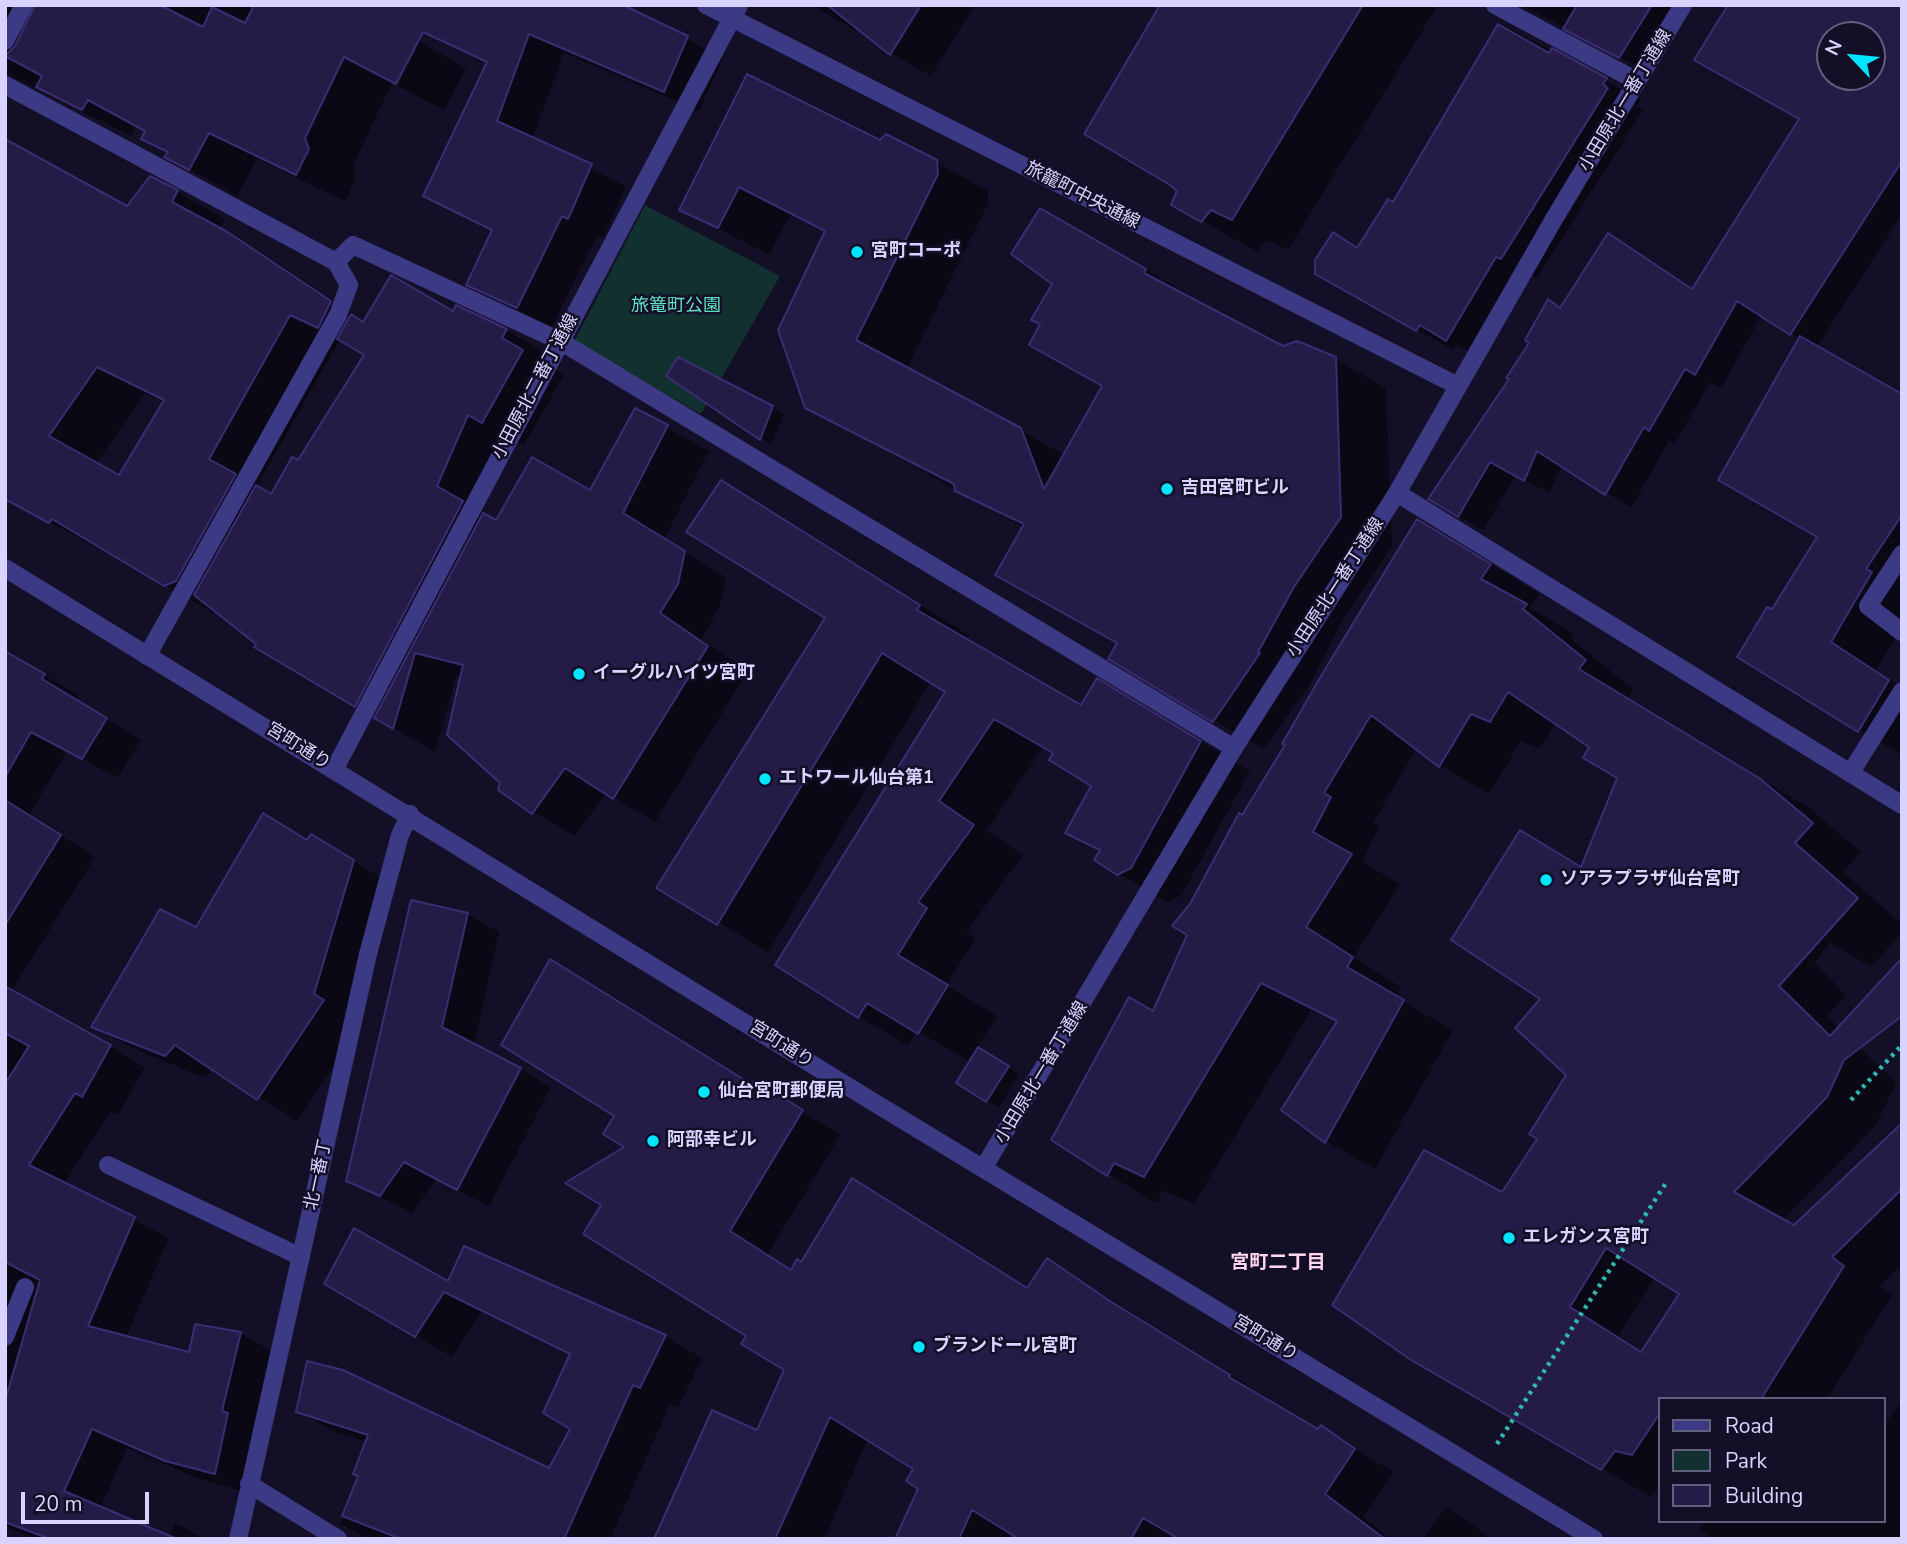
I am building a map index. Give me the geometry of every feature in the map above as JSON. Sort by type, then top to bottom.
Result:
[{"type":"street","points":[[5,41],[24,5]]},
{"type":"street","name":"旅籠町中央通線","points":[[706,5],[735,12],[1458,386]]},
{"type":"street","points":[[1494,5],[1637,81]]},
{"type":"street","name":"小田原北一番丁通線","points":[[984,1167],[1234,748],[1397,493],[1554,219],[1683,5]]},
{"type":"street","name":"小田原北二番丁通線","points":[[334,770],[735,12]]},
{"type":"street","points":[[5,86],[336,262],[349,285],[338,315],[147,656]]},
{"type":"street","points":[[336,262],[353,245],[560,341],[1234,748]]},
{"type":"street","points":[[1397,493],[1902,805]]},
{"type":"street","points":[[1902,554],[1868,606],[1902,632]]},
{"type":"street","name":"宮町通り","points":[[5,568],[1480,1472],[1594,1539]]},
{"type":"street","points":[[1851,772],[1902,691]]},
{"type":"street","name":"北一番丁","points":[[238,1539],[368,954],[395,851],[410,814]]},
{"type":"street","points":[[108,1165],[301,1257]]},
{"type":"street","points":[[5,1338],[25,1287]]},
{"type":"street","points":[[250,1484],[338,1539]]},
{"type":"path","points":[[1851,1100],[1902,1045]]},
{"type":"path","points":[[1480,1472],[1665,1183]]},
{"type":"green space","name":"旅篭町公園","points":[[645,205],[780,276],[701,414],[574,342]]},
{"type":"building","points":[[35,5],[160,5],[203,27],[212,7],[245,23],[254,5],[623,5],[688,36],[664,92],[529,34],[497,121],[592,164],[568,219],[562,216],[517,308],[466,285],[492,230],[423,196],[487,62],[423,32],[396,84],[344,57],[305,138],[309,149],[296,175],[209,133],[189,170],[164,157],[168,152],[141,139],[145,131],[88,100],[82,110],[36,87],[42,76],[5,56],[15,46]]},
{"type":"building","points":[[827,5],[921,5],[890,55]]},
{"type":"building","points":[[1160,5],[1363,5],[1232,220],[1211,210],[1201,222],[1171,205],[1177,191],[1170,185],[1084,134]]},
{"type":"building","points":[[1577,5],[1652,5],[1619,58],[1563,29]]},
{"type":"building","points":[[1728,5],[1902,5],[1902,161],[1790,335],[1737,301],[1695,375],[1685,369],[1649,431],[1644,427],[1605,495],[1537,451],[1524,481],[1490,462],[1458,517],[1428,499],[1509,379],[1506,378],[1529,343],[1525,340],[1548,299],[1560,308],[1608,233],[1692,289],[1799,119],[1694,60]]},
{"type":"building","points":[[1498,24],[1549,53],[1552,48],[1607,78],[1603,84],[1608,88],[1501,259],[1496,257],[1446,341],[1420,325],[1416,331],[1315,274],[1315,260],[1333,232],[1357,248],[1388,199],[1393,202]]},
{"type":"building","points":[[747,74],[880,140],[886,134],[937,160],[938,174],[856,340],[1021,428],[1044,489],[1102,386],[1029,345],[1040,324],[1031,320],[1052,284],[1011,254],[1040,208],[1146,269],[1144,273],[1283,346],[1297,341],[1336,357],[1341,517],[1294,587],[1258,652],[1260,653],[1212,722],[1108,659],[1117,643],[995,575],[1024,524],[955,491],[954,484],[805,408],[778,330],[825,231],[739,187],[718,228],[679,210]]},
{"type":"building","points":[[5,139],[127,206],[150,176],[178,190],[172,202],[226,231],[331,301],[318,328],[290,315],[209,459],[236,474],[176,581],[164,586],[52,519],[49,523],[5,499]],"holes":[[[97,367],[164,400],[119,475],[49,436]]]},
{"type":"building","points":[[391,275],[453,311],[456,305],[507,329],[502,338],[523,350],[482,423],[468,415],[437,486],[463,501],[355,707],[254,647],[256,644],[194,595],[256,485],[271,494],[292,457],[298,460],[364,355],[337,339],[351,314],[363,322]]},
{"type":"building","points":[[1800,336],[1902,394],[1902,515],[1866,569],[1872,572],[1831,642],[1889,680],[1858,732],[1737,657],[1767,607],[1772,609],[1817,537],[1718,480]]},
{"type":"building","points":[[678,357],[773,406],[760,440],[666,376]]},
{"type":"building","points":[[635,408],[668,425],[623,513],[685,551],[678,584],[660,613],[708,646],[613,799],[565,768],[532,814],[498,790],[500,783],[447,735],[463,665],[415,653],[393,729],[374,718],[483,513],[496,520],[532,457],[590,490]]},
{"type":"building","points":[[721,480],[920,605],[917,610],[1081,705],[1097,678],[1201,741],[1131,868],[1117,875],[1094,860],[1100,850],[1065,833],[1091,786],[1049,760],[1053,753],[994,719],[939,801],[974,825],[918,902],[927,908],[898,955],[948,985],[918,1034],[867,1003],[858,1018],[775,965],[945,692],[882,653],[717,925],[656,888],[825,618],[686,532]]},
{"type":"building","points":[[1417,519],[1491,564],[1481,579],[1527,604],[1523,609],[1586,660],[1579,669],[1759,778],[1813,823],[1795,843],[1858,898],[1779,986],[1830,1036],[1902,958],[1902,1016],[1844,1060],[1827,1097],[1734,1192],[1794,1225],[1902,1123],[1902,1189],[1832,1257],[1844,1266],[1762,1397],[1658,1397],[1658,1416],[1632,1455],[1615,1451],[1601,1470],[1411,1360],[1332,1305],[1424,1150],[1502,1192],[1537,1139],[1529,1134],[1566,1075],[1515,1028],[1540,999],[1451,940],[1520,830],[1581,867],[1617,778],[1583,758],[1589,747],[1508,692],[1490,722],[1471,714],[1439,767],[1371,715],[1324,793],[1331,797],[1313,832],[1352,854],[1306,927],[1353,957],[1347,967],[1404,1000],[1325,1143],[1281,1110],[1337,1021],[1261,983],[1144,1177],[1114,1163],[1107,1176],[1051,1140],[1129,997],[1153,1011],[1187,935],[1172,926],[1190,904],[1239,813],[1242,815],[1285,745],[1282,744]],"holes":[[[1606,1248],[1679,1294],[1641,1352],[1570,1307]]]},
{"type":"building","points":[[5,651],[45,674],[42,679],[107,718],[82,759],[31,732],[5,777]]},
{"type":"building","points":[[5,800],[61,835],[5,925]]},
{"type":"building","points":[[263,813],[307,840],[311,834],[354,860],[314,994],[324,1000],[257,1100],[175,1045],[165,1056],[91,1027],[160,909],[196,927]]},
{"type":"building","points":[[411,900],[468,913],[442,1027],[521,1068],[457,1190],[404,1162],[380,1196],[346,1181]]},
{"type":"building","points":[[550,959],[751,1084],[754,1080],[803,1110],[730,1231],[791,1270],[797,1259],[801,1262],[852,1178],[1027,1288],[1047,1258],[1110,1301],[1230,1375],[1229,1377],[1318,1429],[1321,1425],[1355,1449],[1325,1494],[1385,1539],[1179,1539],[1143,1518],[1131,1539],[1019,1539],[972,1510],[959,1539],[895,1539],[918,1489],[906,1481],[913,1469],[830,1417],[775,1539],[654,1539],[712,1410],[757,1430],[784,1370],[741,1344],[746,1336],[583,1234],[601,1205],[565,1183],[624,1147],[603,1134],[614,1116],[501,1045]]},
{"type":"building","points":[[5,986],[111,1045],[82,1097],[75,1093],[29,1165],[135,1217],[88,1326],[189,1352],[195,1324],[241,1332],[222,1411],[228,1413],[215,1474],[165,1461],[92,1429],[64,1491],[177,1539],[50,1539],[5,1522],[5,1401],[40,1280],[5,1262],[5,1084],[29,1046],[5,1033]]},
{"type":"building","points":[[978,1047],[1009,1066],[986,1102],[956,1083]]},
{"type":"building","points":[[354,1228],[448,1281],[464,1246],[666,1335],[640,1388],[633,1385],[564,1539],[401,1539],[342,1516],[358,1476],[353,1474],[368,1435],[296,1412],[307,1361],[343,1370],[549,1468],[570,1429],[543,1413],[570,1354],[444,1292],[415,1337],[324,1284]]},
{"type":"place","name":"宮町コーポ","points":[[857,252]]},
{"type":"place","name":"吉田宮町ビル","points":[[1167,489]]},
{"type":"place","name":"イーグルハイツ宮町","points":[[579,674]]},
{"type":"place","name":"エトワール仙台第1","points":[[765,779]]},
{"type":"place","name":"ソアラプラザ仙台宮町","points":[[1546,880]]},
{"type":"place","name":"仙台宮町郵便局","points":[[704,1092]]},
{"type":"place","name":"阿部幸ビル","points":[[653,1141]]},
{"type":"place","name":"エレガンス宮町","points":[[1509,1238]]},
{"type":"place","name":"ブランドール宮町","points":[[919,1347]]},
{"type":"district","name":"宮町二丁目","points":[[1278,1263]]}]
